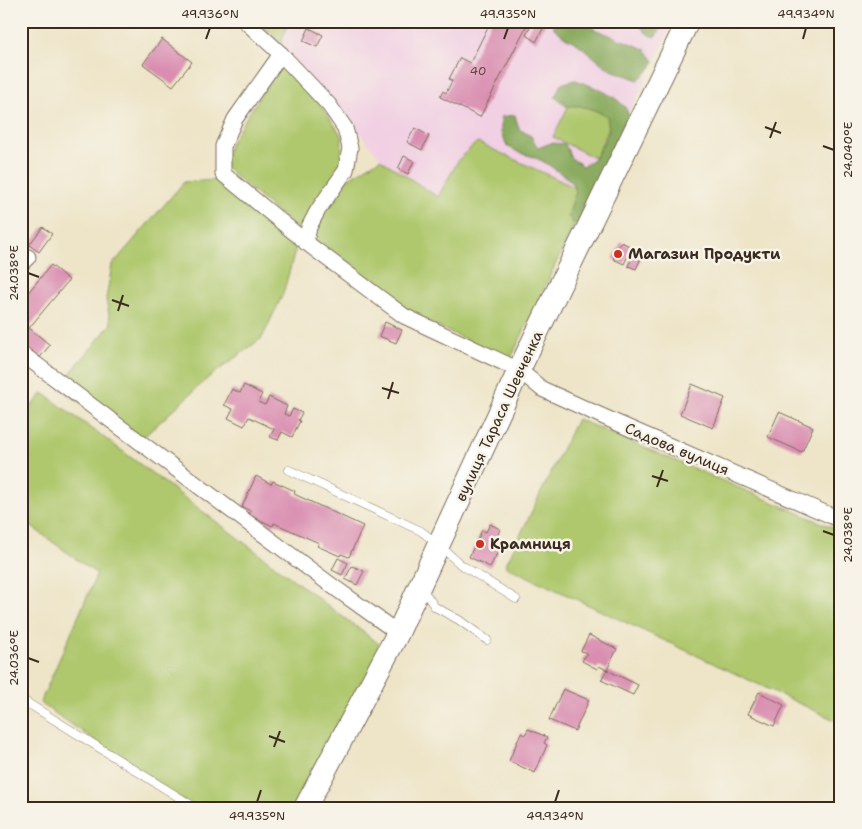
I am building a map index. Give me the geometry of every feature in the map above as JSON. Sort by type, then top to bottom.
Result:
[{"type":"street","points":[[245,21],[281,54],[329,105],[344,128],[350,148],[346,170],[308,226],[306,242]]},
{"type":"street","name":"вулиця Тараса Шевченка","points":[[305,808],[398,632],[519,370],[688,21]]},
{"type":"street","name":"Садова вулиця","points":[[281,54],[235,119],[224,146],[224,174],[306,242],[404,316],[519,370],[542,389],[841,520]]},
{"type":"street","points":[[21,353],[331,585],[398,632]]},
{"type":"lane","points":[[289,470],[422,531],[460,564],[516,599]]},
{"type":"lane","points":[[420,586],[435,607],[459,620],[487,640]]},
{"type":"lane","points":[[21,699],[196,808]]},
{"type":"shaded area","points":[[247,21],[665,21],[671,27],[551,271],[381,159],[336,104]]},
{"type":"green space","points":[[257,21],[289,21],[281,43]]},
{"type":"green space","points":[[553,21],[584,21],[594,29],[645,49],[654,61],[651,68],[638,80],[611,70],[554,28]]},
{"type":"green space","points":[[639,21],[664,21],[664,27],[654,37],[644,31]]},
{"type":"green space","points":[[280,64],[306,84],[342,136],[341,166],[298,230],[222,165],[231,142]]},
{"type":"green space","points":[[575,80],[595,87],[614,97],[624,106],[631,120],[580,224],[573,223],[568,216],[576,191],[570,180],[546,163],[507,146],[501,132],[501,117],[515,115],[519,129],[531,136],[538,148],[551,143],[565,144],[571,158],[583,166],[595,158],[609,131],[607,116],[580,106],[566,106],[555,97],[561,84]]},
{"type":"green space","points":[[574,95],[615,115],[595,158],[553,137]]},
{"type":"green space","points":[[477,142],[589,194],[510,360],[409,313],[313,241],[326,206],[349,178],[380,159],[438,197],[459,159]]},
{"type":"green space","points":[[216,180],[296,247],[283,294],[262,338],[208,378],[136,444],[59,387],[111,324],[106,299],[112,265],[184,182]]},
{"type":"green space","points":[[43,393],[383,647],[303,808],[195,808],[40,703],[97,574],[21,519],[21,418]]},
{"type":"green space","points":[[577,419],[841,531],[841,723],[505,566]]},
{"type":"building","points":[[491,21],[529,21],[480,117],[440,97],[443,91],[446,93],[452,81],[449,79],[460,58],[470,63]]},
{"type":"building","points":[[533,21],[547,21],[536,42],[526,35]]},
{"type":"building","points":[[309,28],[323,35],[317,47],[303,41]]},
{"type":"building","points":[[162,39],[192,62],[173,86],[143,64]]},
{"type":"building","points":[[415,128],[429,136],[422,150],[407,142]]},
{"type":"building","points":[[404,156],[414,161],[408,174],[398,169]]},
{"type":"building","points":[[43,227],[52,234],[39,252],[29,245]]},
{"type":"building","points":[[621,242],[632,247],[624,264],[613,259]]},
{"type":"building","points":[[635,251],[643,254],[636,269],[628,266]]},
{"type":"building","points":[[51,265],[69,280],[29,328],[50,345],[37,361],[21,348],[21,301]]},
{"type":"building","points":[[385,322],[402,330],[396,343],[379,336]]},
{"type":"building","points":[[692,384],[725,398],[713,428],[680,414]]},
{"type":"building","points":[[244,385],[262,394],[258,402],[265,405],[269,397],[287,406],[284,414],[289,416],[293,409],[302,413],[292,437],[282,432],[278,440],[270,437],[274,429],[249,417],[244,426],[228,418],[233,409],[224,405],[232,389],[240,393]]},
{"type":"building","points":[[779,412],[813,427],[802,452],[768,437]]},
{"type":"building","points":[[256,476],[271,484],[273,481],[295,491],[294,494],[363,526],[349,557],[341,554],[340,556],[317,546],[319,543],[274,523],[273,526],[249,515],[251,511],[242,507]]},
{"type":"building","points":[[490,524],[500,529],[497,537],[506,542],[502,551],[499,550],[490,567],[469,557],[482,530],[486,532]]},
{"type":"building","points":[[338,558],[348,563],[342,575],[332,570]]},
{"type":"building","points":[[352,566],[364,571],[357,585],[345,579]]},
{"type":"building","points":[[589,635],[617,649],[607,670],[599,666],[597,669],[582,661],[587,653],[581,651]]},
{"type":"building","points":[[607,670],[638,685],[633,695],[601,680]]},
{"type":"building","points":[[563,689],[589,700],[575,731],[549,720]]},
{"type":"building","points":[[759,692],[784,705],[774,726],[748,714]]},
{"type":"building","points":[[528,729],[547,737],[544,743],[547,745],[535,773],[509,761],[521,733],[525,735]]},
{"type":"building","points":[[21,798],[38,808],[21,808]]},
{"type":"place","name":"Магазин Продукти","points":[[618,254]]},
{"type":"place","name":"Крамниця","points":[[480,544]]}]
